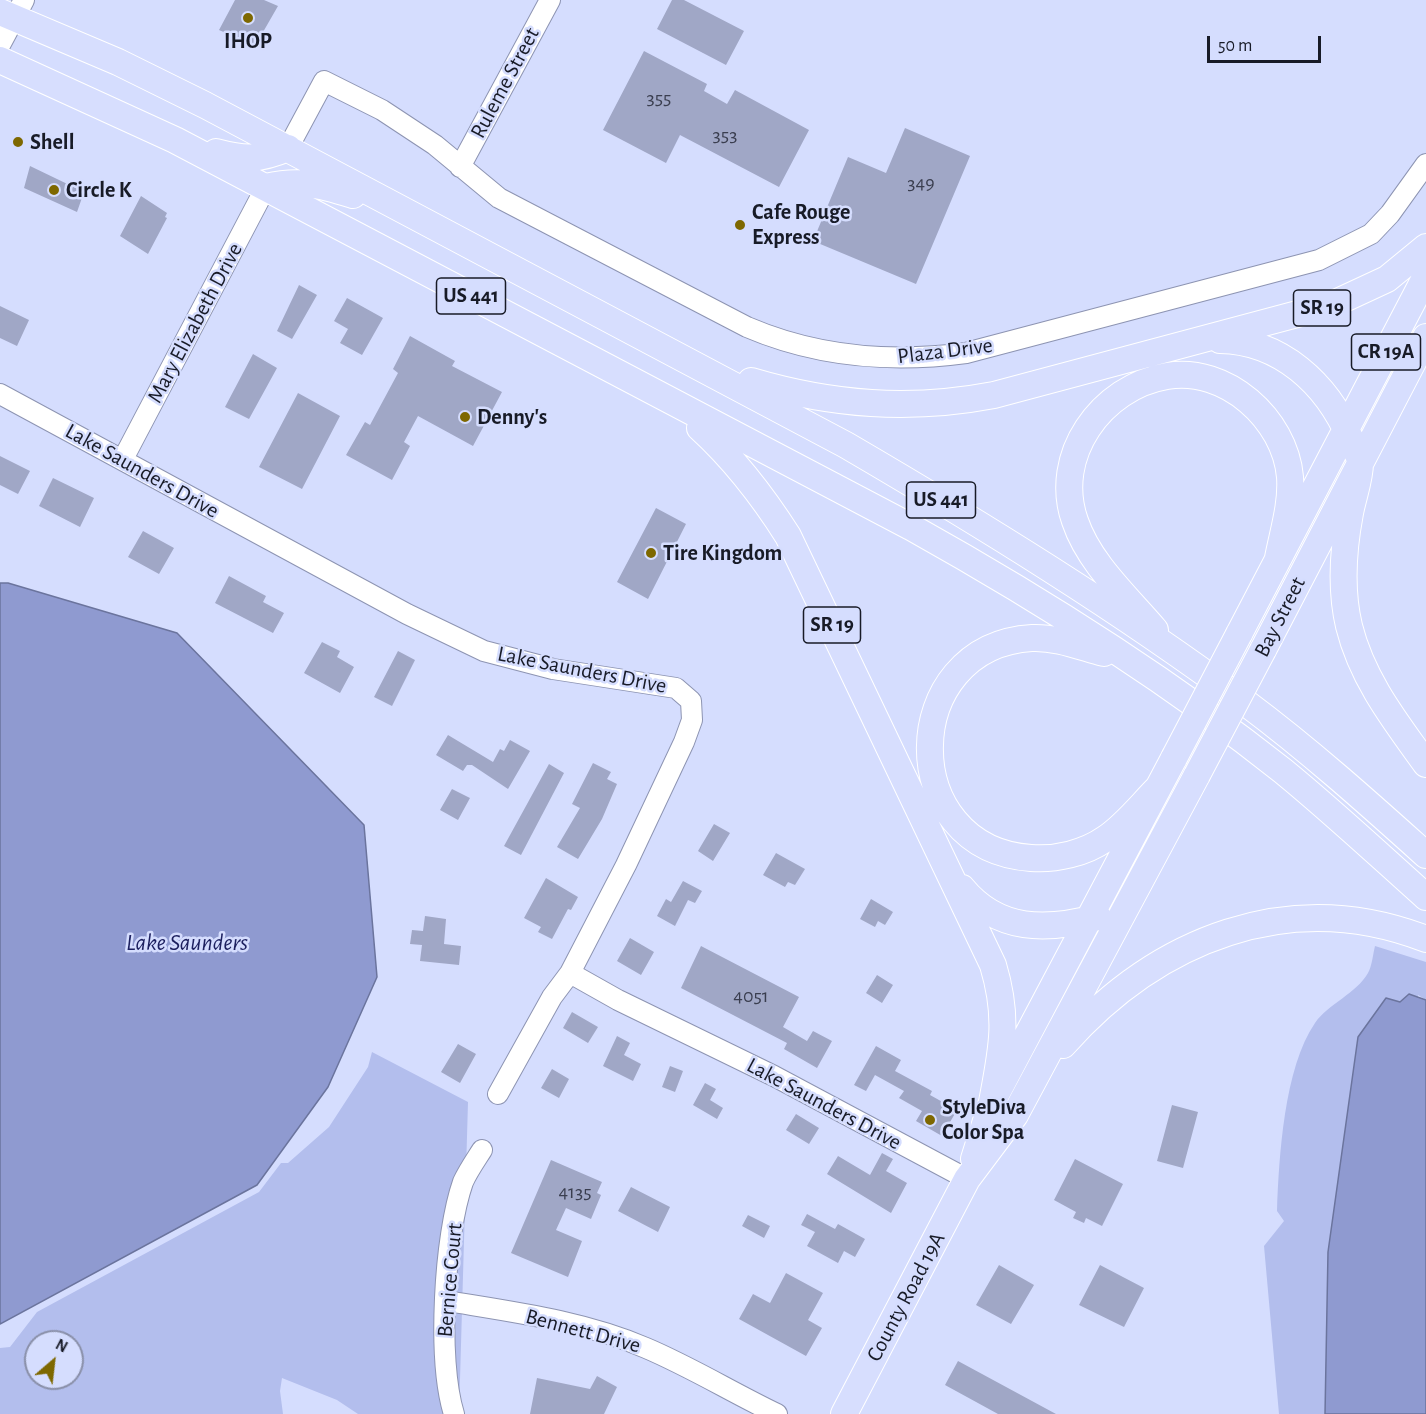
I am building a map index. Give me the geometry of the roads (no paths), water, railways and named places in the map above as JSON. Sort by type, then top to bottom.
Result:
[{"type":"main road","name":"US 441","points":[[13,10],[288,148],[696,364],[846,445],[942,501],[1175,653],[1301,746],[1426,855]]},
{"type":"main road","name":"US 441","points":[[0,60],[175,140],[969,560],[1128,660],[1283,771],[1426,897]]},
{"type":"main road","points":[[175,140],[235,157],[262,158],[288,148]]},
{"type":"main road","points":[[266,187],[288,182],[308,182],[400,208]]},
{"type":"main road","name":"SR 19","points":[[696,364],[820,399],[910,406],[951,404],[994,395],[1331,306],[1397,273],[1426,247]]},
{"type":"main road","name":"Bay Street","points":[[1158,788],[1426,276]]},
{"type":"main road","name":"Bay Street","points":[[1132,897],[1426,337]]},
{"type":"main road","points":[[1204,340],[1253,344],[1291,363],[1324,393],[1346,429],[1360,462],[1345,542],[1343,569],[1350,627],[1369,682],[1426,764]]},
{"type":"main road","points":[[1175,653],[1102,568],[1079,529],[1071,506],[1072,465],[1077,447],[1085,431],[1111,399],[1154,379],[1186,375],[1227,387],[1256,407],[1279,438],[1290,477],[1289,497],[1278,558]]},
{"type":"main road","name":"SR 19","points":[[676,405],[724,450],[747,476],[788,536],[949,872],[971,899],[985,911],[1003,920],[1038,926],[1088,920],[1105,915],[1132,897]]},
{"type":"main road","points":[[1128,660],[1062,641],[1041,638],[1019,640],[985,653],[960,671],[941,696],[929,737],[931,771],[941,799],[957,826],[990,849],[1016,857],[1040,859],[1084,850],[1118,830],[1158,788]]},
{"type":"main road","name":"CR 19A","points":[[967,1179],[992,1102],[1158,788]]},
{"type":"main road","points":[[949,872],[993,965],[999,987],[1004,1020],[1003,1039],[992,1102]]},
{"type":"main road","name":"CR 19A","points":[[967,1179],[1015,1115],[1132,897]]},
{"type":"main road","points":[[1039,1072],[1080,1026],[1129,984],[1182,949],[1209,938],[1248,927],[1318,917],[1341,918],[1383,926],[1426,939]]},
{"type":"main road","name":"County Road 19A","points":[[844,1414],[967,1179]]},
{"type":"street","name":"Ruleme Street","points":[[459,167],[550,0]]},
{"type":"street","points":[[0,45],[13,10]]},
{"type":"street","points":[[288,148],[324,81],[382,110],[435,145],[459,167]]},
{"type":"street","name":"Plaza Drive","points":[[459,167],[499,198],[747,327],[776,339],[838,353],[908,360],[966,353],[1319,260],[1371,234],[1390,214],[1426,164]]},
{"type":"street","name":"Mary Elizabeth Drive","points":[[123,459],[266,187]]},
{"type":"street","name":"Lake Saunders Drive","points":[[0,394],[407,614],[484,651],[553,669],[676,688],[686,694],[693,711],[684,742],[570,974],[774,1076],[967,1179]]},
{"type":"street","points":[[498,1094],[552,997],[570,974]]},
{"type":"street","name":"Bernice Court","points":[[454,1414],[445,1362],[448,1258],[463,1183],[482,1150]]},
{"type":"street","name":"Bennett Drive","points":[[447,1301],[532,1316],[615,1336],[679,1363],[777,1414]]},
{"type":"water","name":"Lake Saunders","points":[[0,583],[8,583],[177,633],[364,825],[377,977],[328,1087],[257,1185],[0,1324]]},
{"type":"water","points":[[1409,994],[1426,1000],[1426,1414],[1325,1414],[1328,1252],[1358,1037],[1386,998],[1400,1002]]},
{"type":"place","name":"IHOP","points":[[248,18]]},
{"type":"place","name":"Shell","points":[[18,142]]},
{"type":"place","name":"Circle K","points":[[54,190]]},
{"type":"place","name":"Cafe Rouge Express","points":[[740,225]]},
{"type":"place","name":"Denny's","points":[[465,417]]},
{"type":"place","name":"Tire Kingdom","points":[[651,553]]},
{"type":"place","name":"StyleDiva Color Spa","points":[[930,1120]]}]
